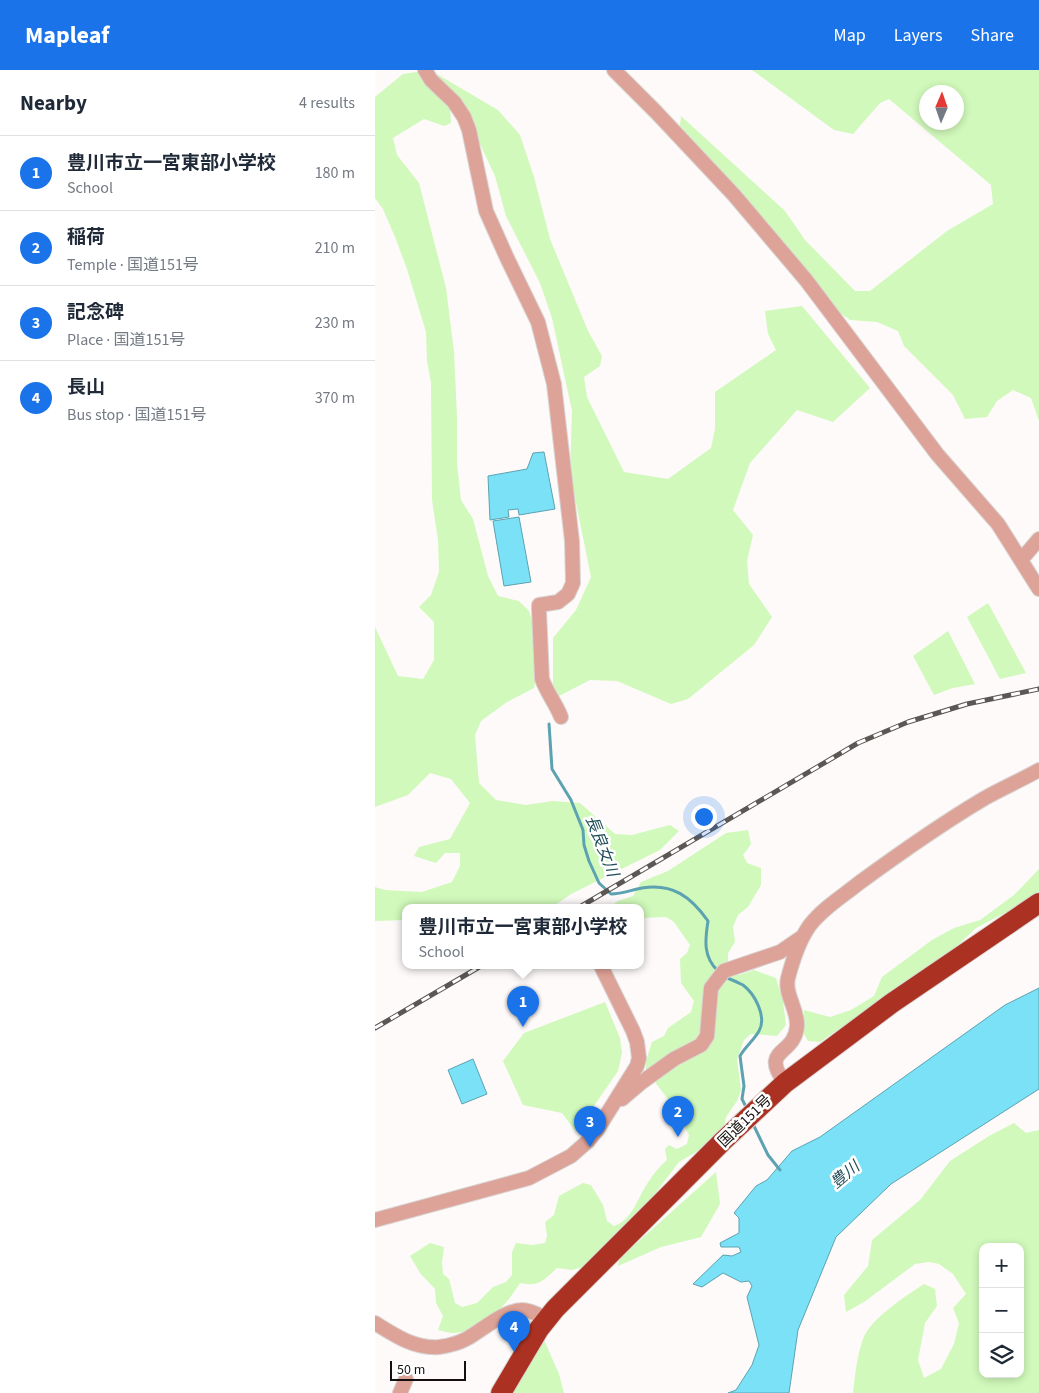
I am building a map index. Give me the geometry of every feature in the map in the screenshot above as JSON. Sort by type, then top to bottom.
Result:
[{"type":"highway","name":"国道151号","points":[[501,1393],[539,1329],[547,1319],[751,1114],[785,1083],[892,1003],[1039,903]]},
{"type":"street","points":[[425,70],[431,80],[454,102],[464,117],[469,130],[487,211],[538,322],[554,384],[572,541],[573,583],[568,594],[558,602],[539,605],[539,610],[542,679],[561,717]]},
{"type":"street","points":[[614,70],[657,112],[734,195],[807,280],[937,454],[998,524],[1039,589]]},
{"type":"street","points":[[1021,560],[1039,539]]},
{"type":"street","points":[[785,1083],[778,1074],[775,1065],[777,1056],[793,1041],[796,1032],[797,1022],[787,987],[788,979],[802,937],[811,923],[827,908],[914,843],[987,797],[1039,770]]},
{"type":"street","points":[[615,1102],[622,1100],[642,1082],[675,1059],[701,1045],[707,1036],[711,988],[720,975],[780,952],[802,937]]},
{"type":"street","points":[[375,1220],[521,1180],[555,1166],[588,1142],[637,1066],[639,1058],[637,1042],[602,969]]},
{"type":"street","points":[[375,1323],[407,1341],[438,1347],[466,1339],[515,1311],[523,1310],[538,1314],[547,1319]]},
{"type":"street","points":[[400,1393],[406,1379]]},
{"type":"green space","points":[[430,70],[498,110],[520,135],[534,177],[550,239],[588,331],[602,356],[600,366],[584,377],[587,397],[624,472],[668,479],[711,448],[715,429],[715,392],[776,350],[768,334],[765,311],[802,306],[870,388],[833,422],[797,410],[750,463],[733,510],[753,535],[747,561],[749,584],[772,617],[754,645],[688,699],[671,704],[617,681],[590,680],[559,696],[553,684],[553,638],[576,610],[591,577],[570,473],[572,411],[552,318],[540,283],[506,216],[495,176],[480,144],[470,114],[450,105],[451,123],[444,126],[424,119],[393,138],[397,155],[419,183],[446,288],[454,352],[457,463],[461,500],[473,519],[488,576],[498,596],[519,601],[529,611],[538,640],[539,665],[534,688],[507,702],[481,721],[475,735],[479,783],[496,800],[526,805],[553,801],[580,803],[615,834],[632,835],[670,825],[679,831],[660,850],[571,894],[557,904],[402,904],[402,920],[375,921],[375,887],[385,890],[422,892],[452,882],[460,866],[460,853],[445,853],[436,863],[414,856],[419,847],[450,839],[470,803],[451,779],[430,773],[408,795],[375,807],[375,627],[398,676],[423,679],[434,660],[434,622],[419,607],[431,595],[439,572],[438,540],[432,500],[431,383],[427,361],[426,332],[395,237],[383,209],[375,198],[375,97],[403,74]]},
{"type":"green space","points":[[752,70],[1039,70],[1039,421],[1031,398],[1013,390],[997,401],[987,417],[965,419],[953,395],[904,346],[898,331],[877,322],[850,320],[833,308],[680,126],[681,116],[785,211],[805,240],[855,291],[870,291],[947,231],[993,204],[991,185],[926,130],[964,130],[964,85],[919,85],[919,124],[889,99],[880,103],[853,134],[834,130]]},
{"type":"green space","points":[[988,603],[1026,673],[1000,679],[967,617]]},
{"type":"green space","points":[[948,631],[975,684],[953,688],[934,695],[913,656]]},
{"type":"green space","points":[[748,830],[751,844],[743,855],[747,863],[761,868],[761,885],[748,907],[738,915],[733,927],[735,942],[728,953],[728,965],[739,975],[754,970],[776,978],[783,1002],[786,1025],[777,1036],[751,1034],[744,1040],[737,1059],[741,1090],[737,1101],[726,1117],[724,1127],[701,1149],[679,1162],[641,1212],[586,1266],[572,1270],[557,1268],[541,1282],[532,1284],[520,1283],[493,1316],[475,1328],[454,1333],[438,1330],[443,1316],[436,1303],[435,1289],[420,1273],[410,1256],[430,1243],[444,1247],[443,1274],[449,1279],[455,1303],[462,1307],[477,1303],[493,1287],[506,1282],[512,1275],[512,1252],[516,1243],[533,1245],[545,1243],[547,1236],[545,1222],[554,1215],[559,1196],[583,1183],[591,1185],[603,1205],[607,1221],[614,1226],[621,1223],[631,1213],[651,1178],[667,1160],[665,1149],[669,1145],[677,1149],[687,1144],[689,1135],[667,1098],[646,1070],[646,1061],[652,1042],[664,1036],[668,1028],[691,1012],[694,1001],[681,983],[680,959],[687,953],[690,945],[674,922],[666,917],[644,918],[644,904],[614,904],[633,896],[641,882],[668,871],[726,833]]},
{"type":"green space","points":[[1039,869],[1039,895],[976,928],[944,958],[820,1042],[808,1041],[804,1034],[804,1010],[830,1017],[851,1010],[874,996],[882,977],[932,940],[954,928],[980,920],[1014,895]]},
{"type":"green space","points":[[605,1002],[620,1038],[622,1053],[618,1071],[576,1132],[562,1113],[523,1105],[503,1061],[524,1033]]},
{"type":"green space","points":[[1014,1123],[1026,1133],[1039,1130],[1039,1393],[853,1393],[859,1352],[867,1331],[890,1308],[924,1284],[935,1289],[937,1306],[925,1323],[918,1360],[924,1378],[941,1369],[954,1344],[959,1323],[953,1308],[966,1294],[953,1274],[939,1264],[929,1262],[915,1264],[864,1302],[846,1312],[844,1295],[868,1266],[872,1240],[920,1200],[950,1161],[989,1136]]},
{"type":"green space","points":[[716,1172],[720,1204],[701,1237],[661,1247],[618,1266],[619,1259]]},
{"type":"green space","points":[[535,1339],[545,1342],[559,1374],[564,1393],[505,1393]]},
{"type":"water","points":[[544,452],[555,509],[519,515],[518,509],[508,510],[509,517],[490,520],[488,476],[527,469],[533,453]]},
{"type":"water","points":[[519,517],[531,582],[504,586],[493,521]]},
{"type":"water","name":"豊川","points":[[1039,988],[1039,1089],[891,1184],[836,1237],[798,1330],[789,1393],[728,1393],[736,1390],[752,1365],[759,1345],[747,1297],[752,1286],[749,1281],[741,1282],[723,1273],[702,1287],[693,1284],[723,1255],[732,1256],[741,1252],[739,1247],[721,1247],[720,1243],[739,1233],[739,1218],[734,1213],[756,1186],[767,1180],[792,1151],[820,1137],[1005,1005]]},
{"type":"water","points":[[473,1059],[487,1094],[462,1104],[448,1070]]},
{"type":"waterway","name":"長良女川","points":[[549,724],[552,769],[571,800],[583,830],[584,845],[589,861],[599,883],[611,894],[653,887],[672,890],[688,899],[702,912],[708,921],[706,935],[707,954],[718,971]]},
{"type":"waterway","name":"長良女川","points":[[725,977],[743,985],[752,994],[761,1013],[762,1019],[759,1031],[740,1056],[744,1086],[742,1099],[747,1109]]},
{"type":"waterway","name":"長良女川","points":[[753,1124],[768,1155],[780,1170]]},
{"type":"railway","points":[[585,904],[858,743],[908,722],[967,704],[1039,689]]},
{"type":"railway","points":[[375,1028],[476,969]]},
{"type":"place","name":"豊川市立一宮東部小学校","points":[[523,1027]]},
{"type":"place","name":"稲荷","points":[[678,1137]]},
{"type":"place","name":"記念碑","points":[[590,1147]]},
{"type":"place","name":"長山","points":[[514,1352]]}]
